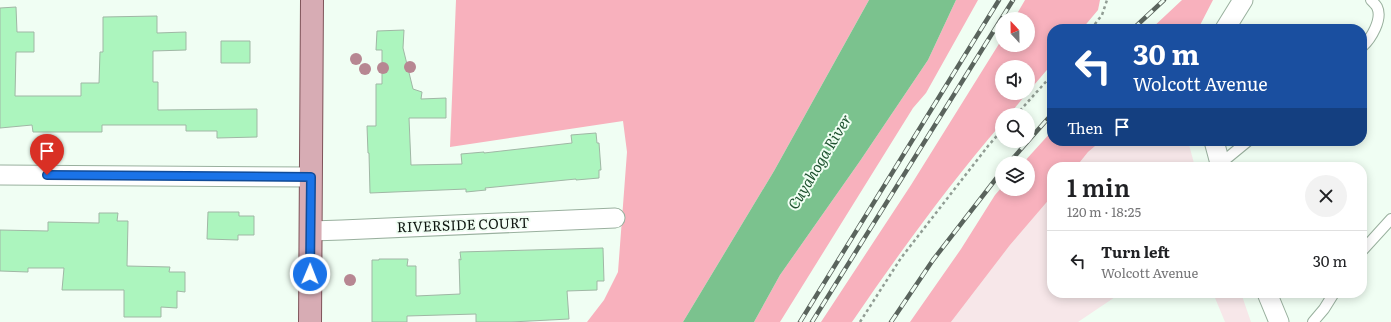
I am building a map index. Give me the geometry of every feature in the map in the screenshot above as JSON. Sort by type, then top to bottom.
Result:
[{"type":"main road","points":[[310,322],[312,0]]},
{"type":"street","points":[[1228,24],[1243,0]]},
{"type":"street","points":[[1215,146],[1219,162]]},
{"type":"street","points":[[0,175],[311,177]]},
{"type":"street","name":"RIVERSIDE COURT","points":[[311,231],[615,218]]},
{"type":"street","points":[[1269,298],[1279,322]]},
{"type":"lane","points":[[1367,42],[1378,24],[1378,9],[1371,0]]},
{"type":"lane","points":[[1224,162],[1242,146]]},
{"type":"lane","points":[[1367,245],[1391,219]]},
{"type":"lane","points":[[1313,322],[1331,298]]},
{"type":"path","points":[[1095,24],[1102,14],[1107,0]]},
{"type":"path","points":[[1022,108],[1047,80]]},
{"type":"path","points":[[860,322],[901,258],[995,138]]},
{"type":"shaded area","points":[[456,0],[869,0],[774,171],[683,322],[587,322],[604,300],[618,272],[627,152],[623,121],[450,147]]},
{"type":"shaded area","points":[[956,0],[978,0],[926,93],[913,108],[780,322],[754,322],[780,275],[860,161],[928,60]]},
{"type":"shaded area","points":[[1025,0],[1100,0],[1098,10],[1086,24],[1047,24],[1047,70],[1035,84],[1035,60],[995,60],[995,100],[1021,100],[1015,108],[995,108],[995,131],[924,220],[852,322],[821,322],[911,185],[995,50],[995,52],[1035,52],[1035,12],[1018,12]]},
{"type":"shaded area","points":[[1182,0],[1213,0],[1201,24],[1156,24]]},
{"type":"shaded area","points":[[1047,137],[1047,146],[1095,146],[1080,162],[1047,162],[1047,202],[1010,245],[951,322],[910,322],[961,249],[995,195],[1035,196],[1035,156],[1029,156]]},
{"type":"shaded area","points":[[1095,146],[1189,146],[1194,162],[1080,162]]},
{"type":"shaded area","points":[[1047,202],[1047,298],[1114,298],[1078,322],[951,322],[1010,245]]},
{"type":"shaded area","points":[[1215,298],[1243,298],[1251,322],[1225,322]]},
{"type":"water","name":"Cuyahoga River","points":[[869,0],[956,0],[928,60],[860,161],[780,275],[754,322],[683,322],[774,171]]},
{"type":"building","points":[[16,7],[17,32],[34,32],[34,52],[16,52],[15,96],[81,96],[81,83],[99,83],[100,52],[103,52],[103,17],[157,16],[157,33],[186,32],[186,50],[153,51],[153,82],[158,82],[158,110],[257,109],[257,137],[217,138],[217,131],[186,131],[186,125],[102,125],[102,132],[33,132],[32,125],[0,128],[0,8]]},
{"type":"building","points":[[404,30],[403,48],[413,89],[422,92],[421,99],[446,98],[446,118],[409,118],[411,165],[462,164],[461,154],[484,153],[572,143],[571,135],[596,133],[597,143],[599,143],[601,170],[599,170],[599,178],[485,188],[486,190],[466,192],[466,189],[370,193],[367,126],[376,126],[376,84],[382,84],[382,50],[376,50],[377,31]]},
{"type":"building","points":[[221,41],[250,41],[250,63],[221,63]]},
{"type":"building","points":[[208,212],[239,212],[239,216],[254,216],[254,235],[238,235],[238,240],[207,239]]},
{"type":"building","points":[[99,213],[118,213],[117,221],[128,221],[127,266],[170,267],[169,272],[185,272],[185,292],[177,291],[177,308],[161,307],[161,317],[124,317],[124,290],[62,290],[64,268],[28,268],[28,272],[0,271],[0,230],[48,231],[48,222],[99,223]]},
{"type":"building","points":[[603,248],[604,281],[597,281],[597,290],[567,291],[569,319],[476,322],[476,314],[407,316],[407,322],[372,322],[372,260],[408,259],[407,266],[416,266],[416,296],[460,294],[460,252]]},
{"type":"railway","points":[[800,322],[999,0]]},
{"type":"railway","points":[[812,322],[1013,0]]},
{"type":"railway","points":[[1138,24],[1164,0]]},
{"type":"railway","points":[[1035,133],[1047,120]]},
{"type":"railway","points":[[1015,156],[1022,148]]},
{"type":"railway","points":[[891,322],[933,260],[995,180]]},
{"type":"route","points":[[47,175],[311,177],[310,274]]}]
